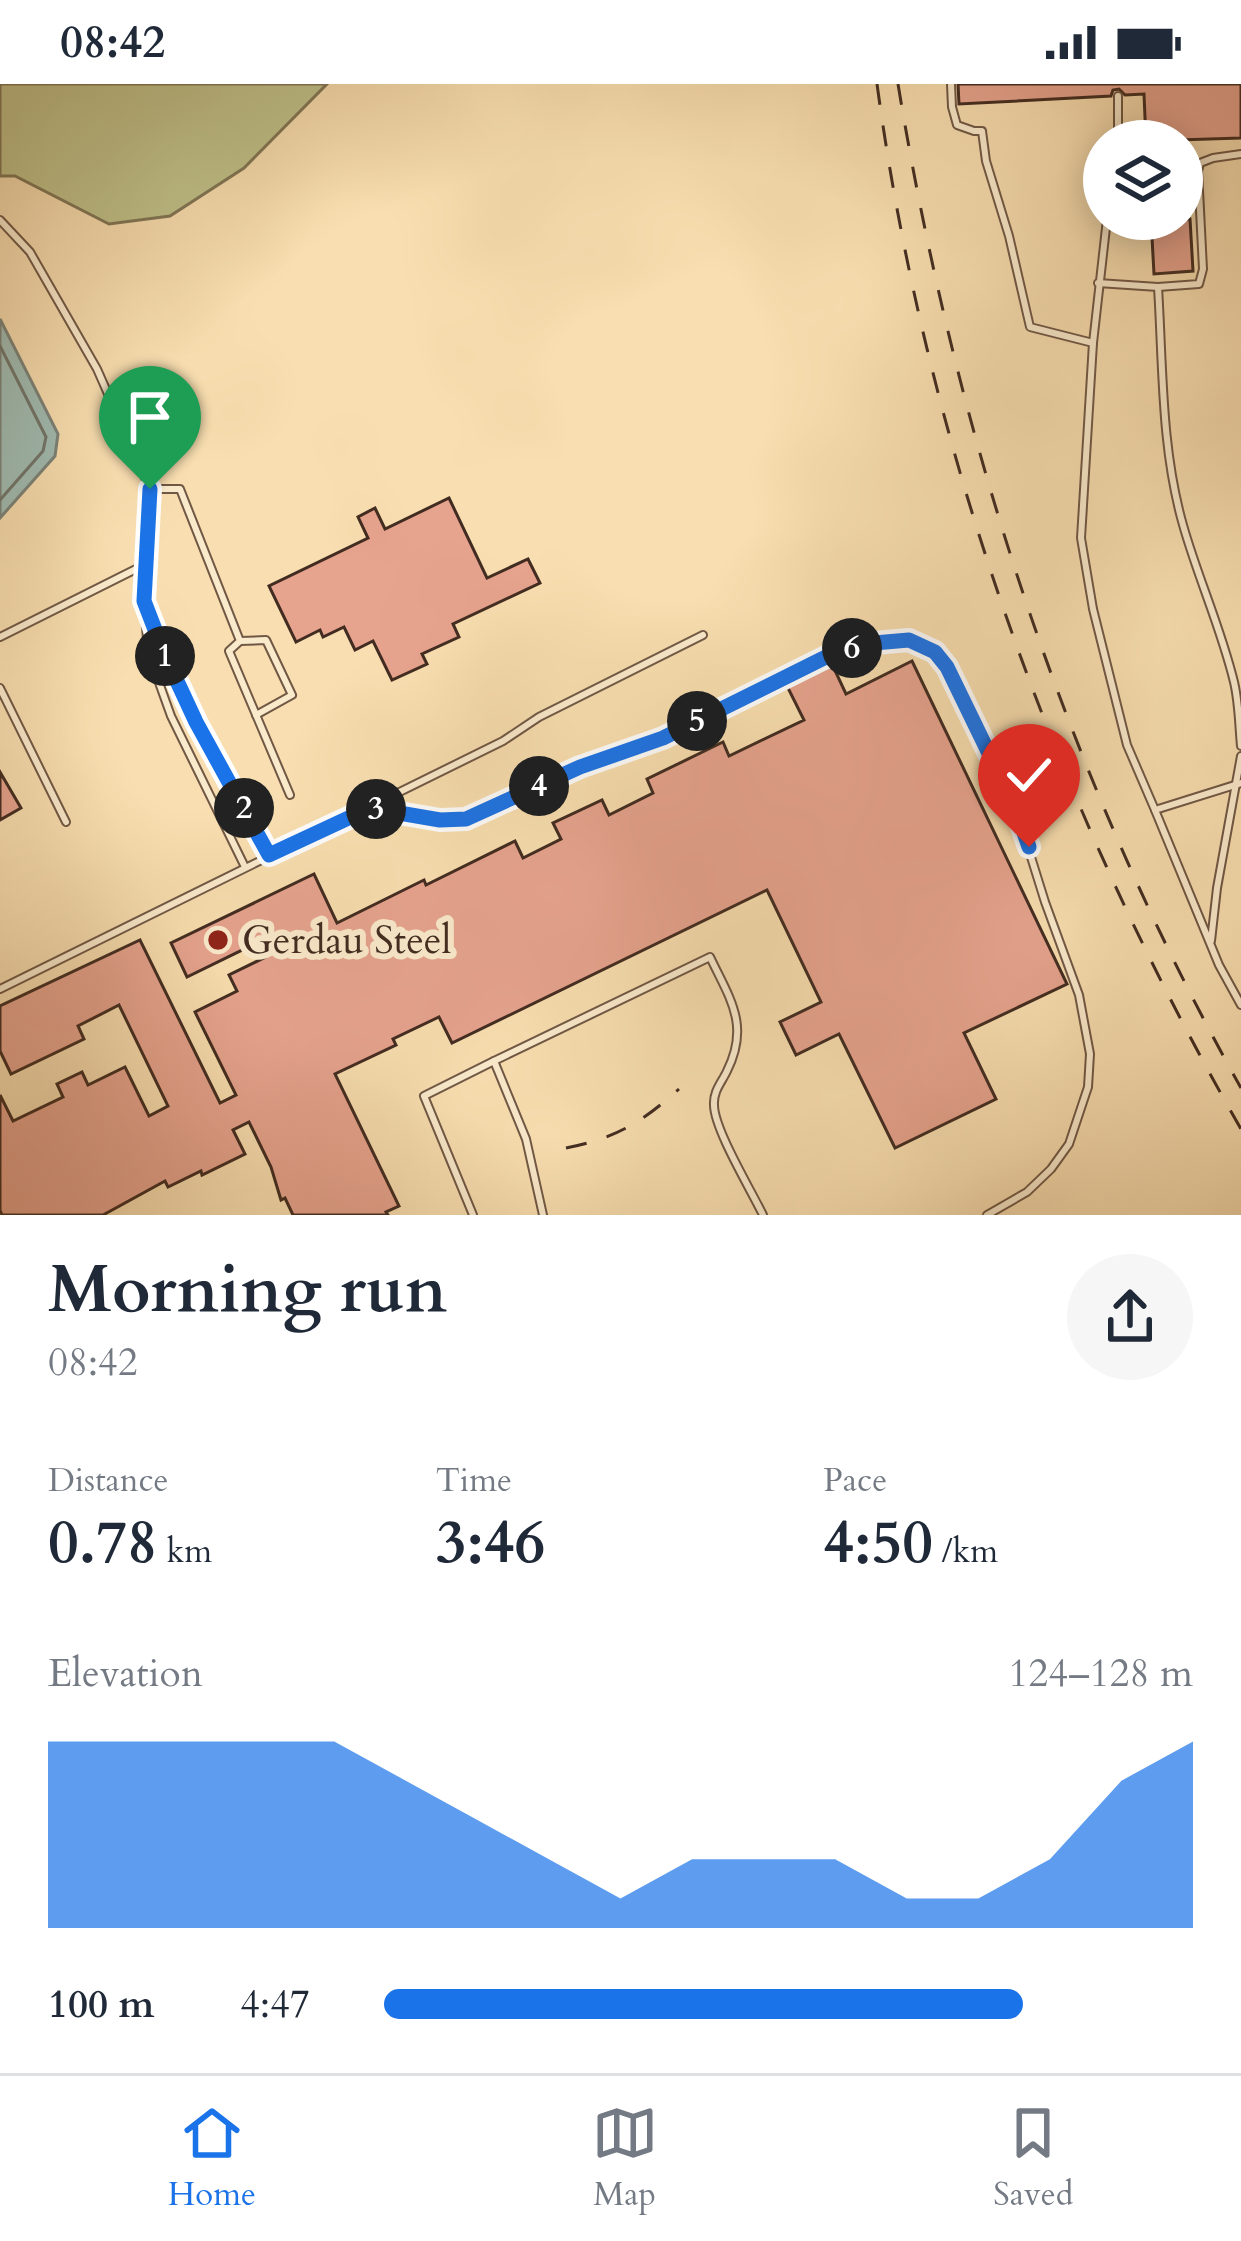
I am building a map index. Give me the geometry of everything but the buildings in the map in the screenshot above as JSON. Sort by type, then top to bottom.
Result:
[{"type":"lane","points":[[951,84],[957,124],[982,131],[1030,327],[1093,343]]},
{"type":"lane","points":[[1118,96],[1118,120]]},
{"type":"lane","points":[[1098,283],[1199,284],[1203,269],[1200,164],[1241,154]]},
{"type":"lane","points":[[0,220],[30,252],[98,369],[150,489],[144,601],[148,652],[171,716],[245,867]]},
{"type":"lane","points":[[1104,240],[1082,538],[1093,609],[1127,745],[1241,1005]]},
{"type":"lane","points":[[1158,287],[1170,465],[1183,524],[1235,687],[1241,746]]},
{"type":"lane","points":[[150,489],[181,489],[240,641]]},
{"type":"lane","points":[[0,638],[146,564]]},
{"type":"lane","points":[[144,601],[196,722],[269,855]]},
{"type":"lane","points":[[0,989],[370,808],[703,635]]},
{"type":"lane","points":[[370,808],[440,820],[466,819],[580,767],[663,738],[834,653],[895,639],[935,652],[955,681],[1016,809],[1079,995],[1090,1054],[1088,1087],[1070,1144],[1027,1192],[987,1215]]},
{"type":"lane","points":[[256,715],[292,695],[266,640],[240,641],[229,651],[256,715],[290,795]]},
{"type":"lane","points":[[0,688],[66,822]]},
{"type":"lane","points":[[1211,944],[1216,888],[1241,756]]},
{"type":"lane","points":[[1155,810],[1239,784]]},
{"type":"lane","points":[[473,1215],[424,1096],[710,957],[734,1006],[739,1037],[716,1092],[714,1112],[764,1215]]},
{"type":"lane","points":[[494,1061],[526,1139],[543,1215]]},
{"type":"green space","points":[[0,84],[327,84],[244,168],[170,216],[109,224],[15,176],[0,176]]},
{"type":"water","points":[[0,319],[58,434],[55,456],[0,518]]},
{"type":"railway","points":[[877,84],[899,220],[929,356],[965,491],[1009,624],[1058,755],[1114,883],[1241,1129]]},
{"type":"railway","points":[[898,84],[951,346],[1026,601],[1122,849],[1178,970],[1241,1088]]},
{"type":"railway","points":[[566,1148],[627,1128],[679,1089]]},
{"type":"place","name":"Gerdau Steel","points":[[218,940]]},
{"type":"route","points":[[150,489],[144,601],[196,722],[269,855],[370,808],[440,820],[466,819],[580,767],[663,738],[834,653],[895,639],[921,644],[947,667],[1016,809],[1029,847]]}]
